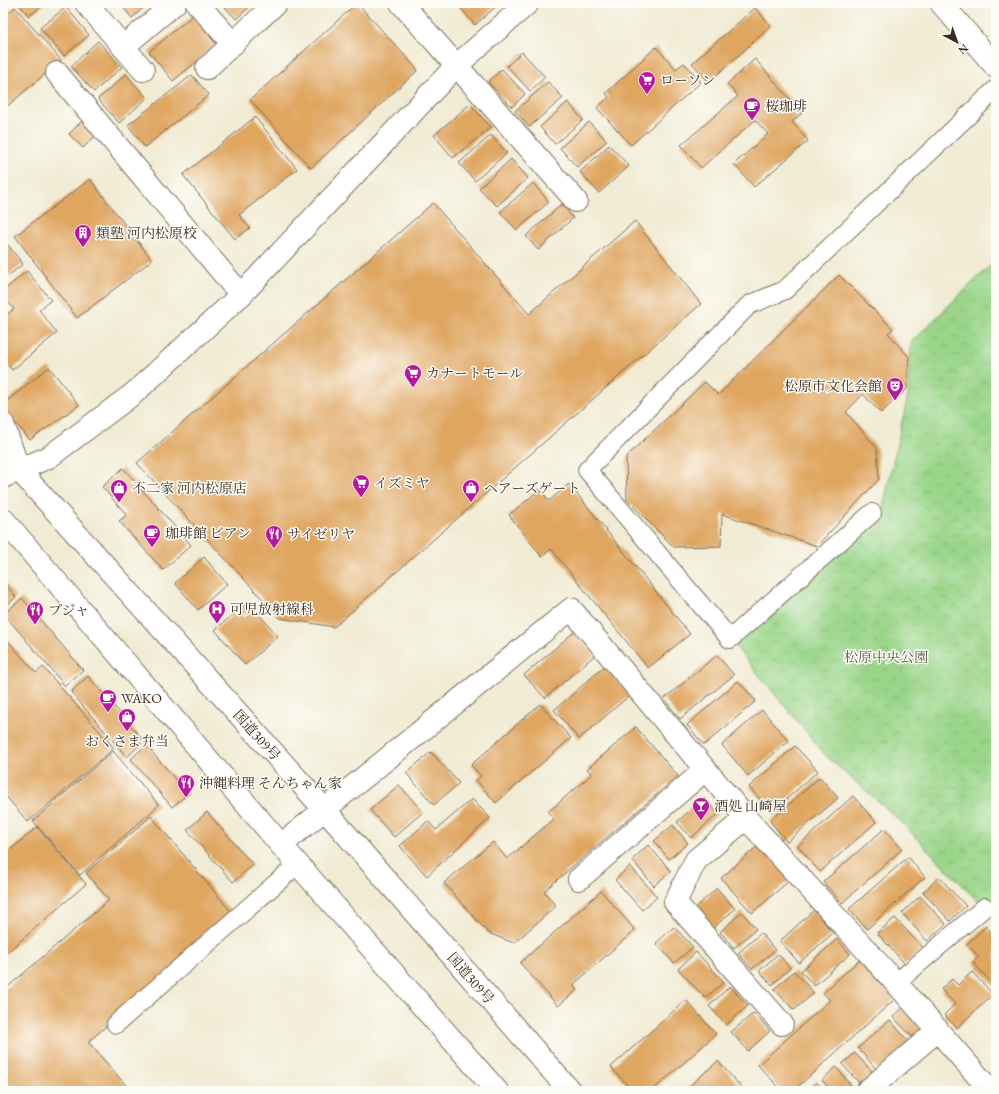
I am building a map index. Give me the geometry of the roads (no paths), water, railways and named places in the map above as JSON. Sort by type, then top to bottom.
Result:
[{"type":"main road","points":[[86,3],[143,70]]},
{"type":"main road","points":[[123,47],[175,3]]},
{"type":"main road","points":[[197,3],[233,44]]},
{"type":"main road","points":[[207,68],[276,3]]},
{"type":"main road","points":[[401,3],[576,201]]},
{"type":"main road","points":[[3,424],[11,474],[49,457],[133,394],[241,295],[456,66],[528,3]]},
{"type":"main road","points":[[941,3],[996,67]]},
{"type":"main road","points":[[58,73],[241,295]]},
{"type":"main road","name":"国道309号","points":[[3,455],[11,474],[325,810],[570,1091]]},
{"type":"main road","points":[[3,519],[281,845],[497,1091]]},
{"type":"main road","points":[[281,845],[571,609],[746,818],[896,982],[991,1091]]},
{"type":"main road","points":[[579,880],[705,770]]},
{"type":"main road","points":[[746,818],[696,860],[675,902],[782,1024]]},
{"type":"main road","points":[[867,1091],[938,1030]]},
{"type":"lane","points":[[872,513],[730,639],[586,470],[749,305],[785,290],[996,89]]},
{"type":"lane","points":[[116,1024],[298,864]]},
{"type":"lane","points":[[896,982],[985,907]]},
{"type":"place","name":"ローソン","points":[[647,95]]},
{"type":"place","name":"桜珈琲","points":[[752,121]]},
{"type":"place","name":"類塾 河内松原校","points":[[83,248]]},
{"type":"place","name":"カナートモール","points":[[413,388]]},
{"type":"place","name":"松原市文化会館","points":[[895,401]]},
{"type":"place","name":"イズミヤ","points":[[361,498]]},
{"type":"place","name":"不二家 河内松原店","points":[[119,503]]},
{"type":"place","name":"ヘアーズゲート","points":[[471,503]]},
{"type":"place","name":"珈琲館 ビアン","points":[[152,548]]},
{"type":"place","name":"サイゼリヤ","points":[[274,549]]},
{"type":"place","name":"可児放射線科","points":[[217,624]]},
{"type":"place","name":"プジャ","points":[[35,625]]},
{"type":"place","name":"WAKO","points":[[108,713]]},
{"type":"place","name":"おくさま弁当","points":[[127,732]]},
{"type":"place","name":"沖縄料理 そんちゃん家","points":[[186,798]]},
{"type":"place","name":"酒処 山崎屋","points":[[701,821]]},
{"type":"park label","name":"松原中央公園","points":[[886,657]]}]
